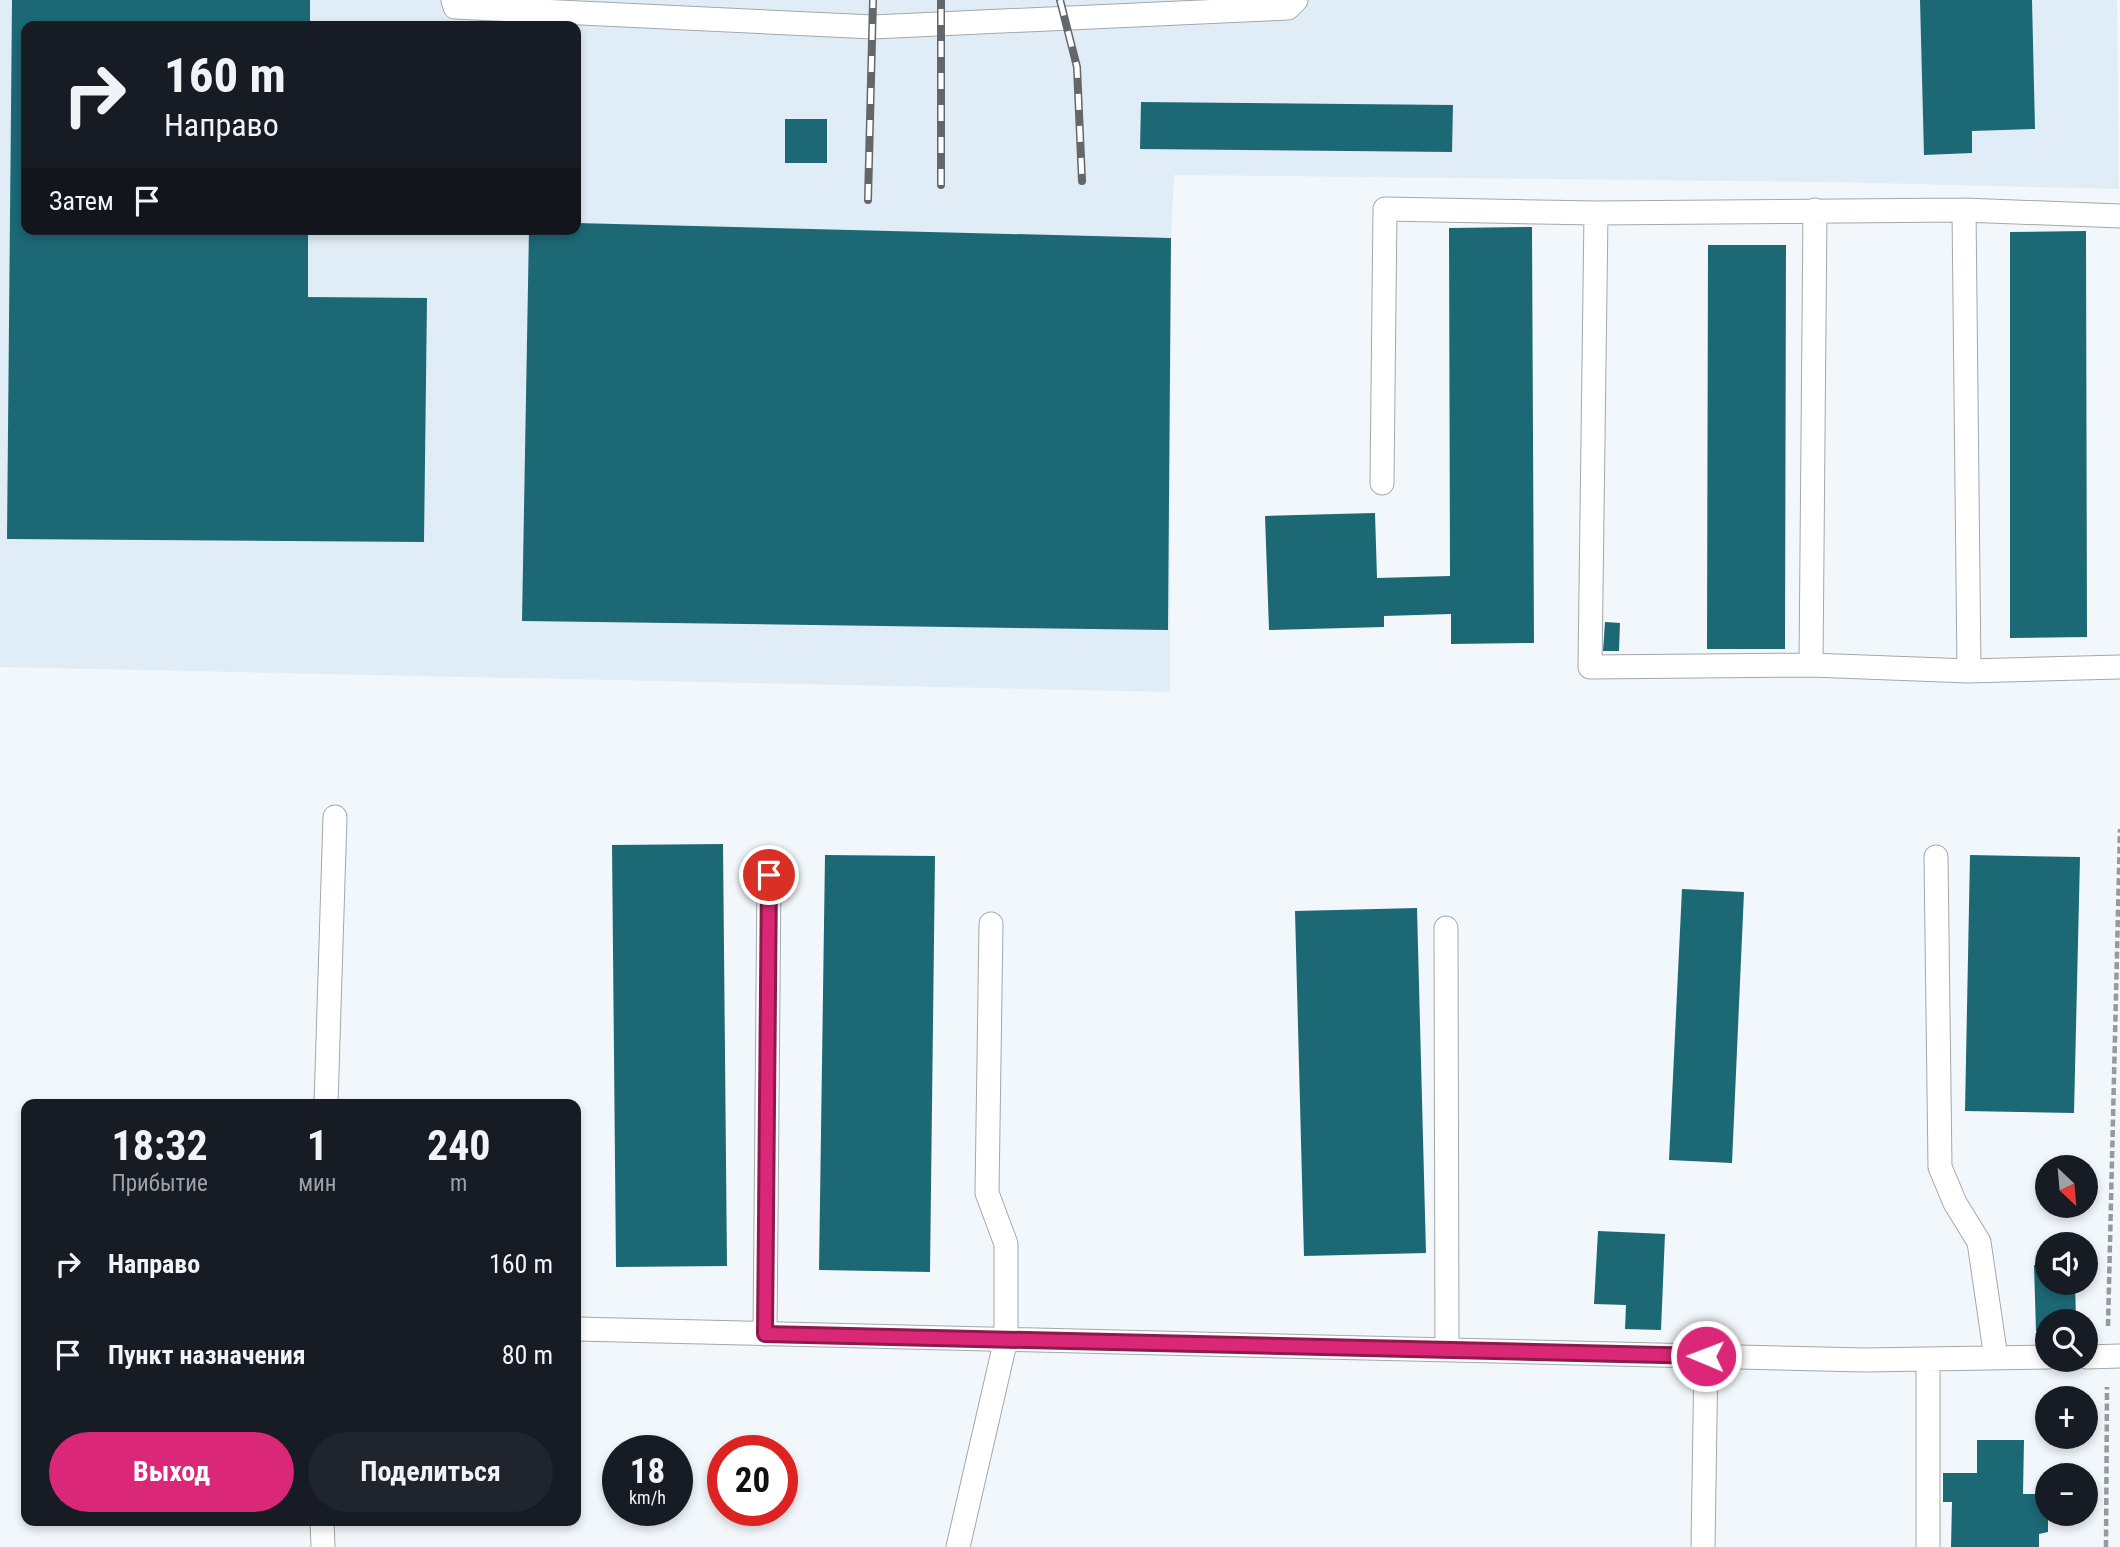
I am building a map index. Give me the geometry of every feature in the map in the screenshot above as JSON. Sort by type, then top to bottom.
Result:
[{"type":"lane","points":[[453,0],[455,7],[873,27],[1288,8],[1296,0]]},
{"type":"lane","points":[[1382,483],[1385,209],[1596,213],[1964,210],[2120,216]]},
{"type":"lane","points":[[1811,664],[1815,210]]},
{"type":"lane","points":[[1964,210],[1969,671]]},
{"type":"lane","points":[[1596,213],[1590,667],[1811,664],[1969,671],[2120,667]]},
{"type":"lane","points":[[326,1099],[335,817]]},
{"type":"lane","points":[[1936,857],[1940,1167],[1955,1203],[1979,1242],[1996,1358]]},
{"type":"lane","points":[[765,1334],[769,875]]},
{"type":"lane","points":[[958,1547],[1006,1339],[1006,1244],[987,1194],[991,924]]},
{"type":"lane","points":[[1446,928],[1447,1350]]},
{"type":"lane","points":[[581,1329],[1706,1356],[1928,1359],[2035,1357]]},
{"type":"lane","points":[[1703,1547],[1706,1356]]},
{"type":"lane","points":[[1928,1359],[1928,1547]]},
{"type":"lane","points":[[322,1526],[323,1547]]},
{"type":"path","points":[[2106,1547],[2104,1356],[2120,829]]},
{"type":"shaded area","points":[[0,0],[2117,0],[2119,189],[1832,182],[1174,175],[1171,238],[1170,692],[0,667]]},
{"type":"building","points":[[12,0],[310,0],[310,21],[21,21],[21,235],[308,235],[308,297],[427,298],[424,542],[7,539]]},
{"type":"building","points":[[1920,0],[2032,0],[2035,129],[1972,131],[1972,153],[1924,155]]},
{"type":"building","points":[[1141,102],[1453,105],[1452,152],[1140,149]]},
{"type":"building","points":[[785,119],[827,119],[827,163],[785,163]]},
{"type":"building","points":[[581,223],[1171,238],[1168,630],[522,621],[529,235],[581,235]]},
{"type":"building","points":[[1532,227],[1534,643],[1451,644],[1451,614],[1384,616],[1384,627],[1269,630],[1265,516],[1375,513],[1377,578],[1450,576],[1449,228]]},
{"type":"building","points":[[2086,231],[2087,637],[2010,638],[2010,232]]},
{"type":"building","points":[[1708,245],[1786,245],[1785,649],[1707,649]]},
{"type":"building","points":[[1605,622],[1620,623],[1619,651],[1603,651]]},
{"type":"building","points":[[723,844],[727,1266],[616,1267],[612,845]]},
{"type":"building","points":[[825,855],[935,856],[930,1272],[819,1270]]},
{"type":"building","points":[[1970,855],[2080,857],[2074,1113],[1965,1111]]},
{"type":"building","points":[[1682,889],[1744,892],[1732,1163],[1669,1160]]},
{"type":"building","points":[[1417,908],[1426,1253],[1304,1256],[1295,911]]},
{"type":"building","points":[[1598,1231],[1665,1234],[1661,1330],[1625,1329],[1626,1305],[1594,1304]]},
{"type":"building","points":[[2034,1265],[2035,1295],[2075,1295],[2076,1309],[2035,1309]]},
{"type":"building","points":[[1977,1440],[2024,1440],[2023,1494],[2035,1494],[2035,1526],[2048,1526],[2048,1532],[2039,1534],[2039,1547],[1951,1547],[1952,1502],[1943,1502],[1943,1473],[1977,1473]]},
{"type":"railway","points":[[868,200],[873,0]]},
{"type":"railway","points":[[941,0],[941,185]]},
{"type":"railway","points":[[1060,0],[1077,67],[1082,181]]},
{"type":"route","points":[[769,875],[765,1334],[1706,1356]]}]
